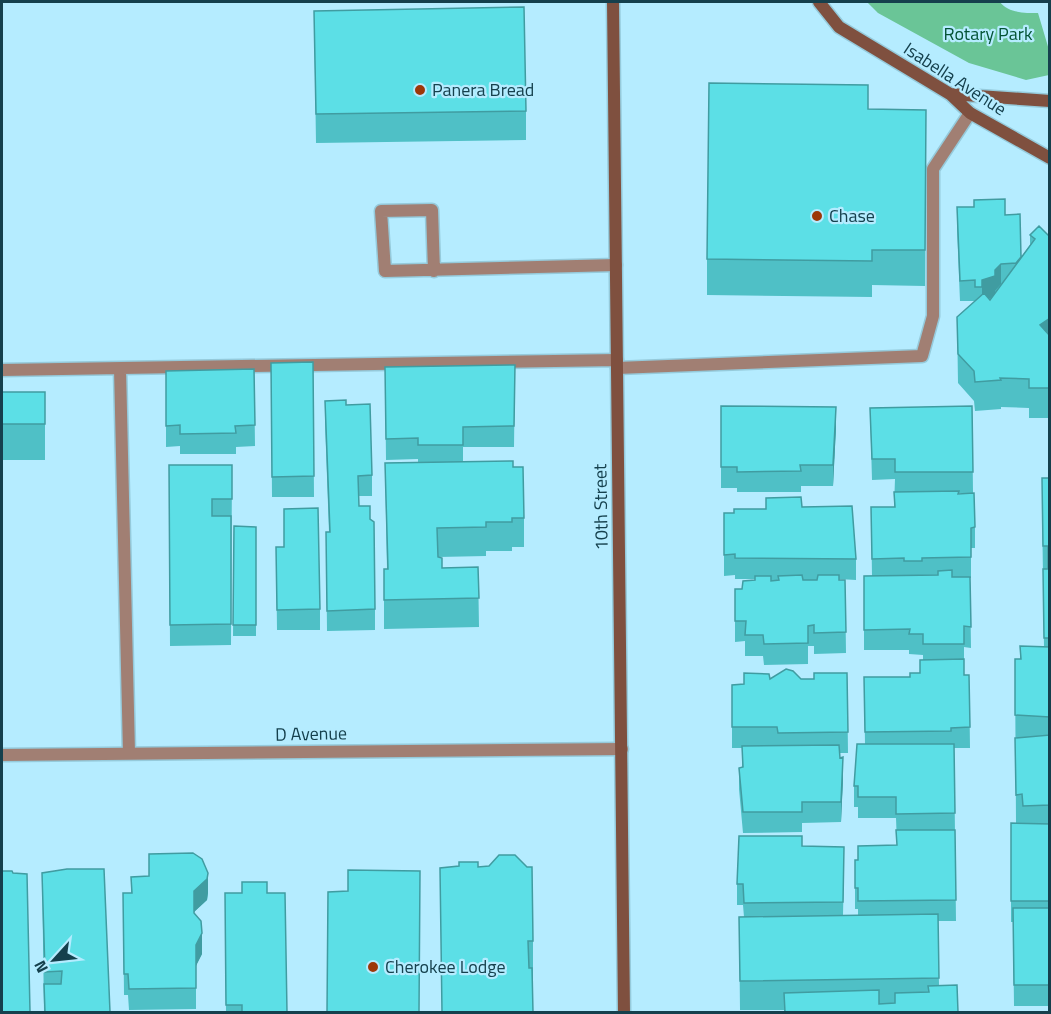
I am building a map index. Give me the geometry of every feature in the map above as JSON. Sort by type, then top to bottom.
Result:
[{"type":"street","name":"10th Street","points":[[613,2],[624,1012]]},
{"type":"street","name":"Isabella Avenue","points":[[819,2],[839,27],[950,94],[970,113],[1050,158]]},
{"type":"street","points":[[950,94],[1050,101]]},
{"type":"street","points":[[2,370],[617,364],[922,356],[933,316],[933,169],[970,113]]},
{"type":"street","points":[[435,271],[432,210],[381,211],[385,271],[435,271],[616,265]]},
{"type":"street","points":[[120,369],[129,753]]},
{"type":"street","name":"D Avenue","points":[[2,755],[622,748]]},
{"type":"green space","name":"Rotary Park","points":[[867,2],[1000,2],[1012,10],[1038,13],[1049,50],[1049,75],[1026,80],[969,63],[878,13]]},
{"type":"building","name":"Panera Bread","points":[[524,7],[526,111],[316,114],[314,11]]},
{"type":"building","name":"Chase","points":[[709,83],[868,85],[868,109],[926,110],[925,250],[872,250],[872,261],[707,259]]},
{"type":"building","points":[[1005,199],[1005,215],[1020,214],[1021,257],[1016,263],[1001,264],[995,270],[995,276],[982,280],[982,287],[975,287],[975,280],[960,281],[957,207],[974,207],[974,200]]},
{"type":"building","points":[[1039,226],[1050,237],[1050,318],[1040,325],[1050,336],[1050,388],[1029,388],[1029,379],[1000,378],[1001,380],[975,382],[974,371],[958,354],[957,317],[984,293],[990,300],[1035,239],[1030,235]]},
{"type":"building","points":[[313,362],[314,476],[272,477],[271,363]]},
{"type":"building","points":[[515,365],[514,426],[463,427],[463,445],[418,445],[418,438],[386,439],[385,367]]},
{"type":"building","points":[[254,369],[255,425],[235,426],[236,433],[180,434],[180,425],[166,426],[166,371]]},
{"type":"building","points":[[2,392],[45,392],[45,424],[2,424]]},
{"type":"building","points":[[346,400],[346,405],[370,404],[372,475],[358,476],[359,506],[370,506],[370,519],[374,522],[375,609],[327,611],[326,532],[330,532],[325,401]]},
{"type":"building","points":[[721,406],[836,407],[833,465],[800,465],[801,471],[737,472],[737,467],[721,467]]},
{"type":"building","points":[[972,406],[973,472],[895,472],[895,459],[872,459],[870,408]]},
{"type":"building","points":[[513,461],[513,467],[523,467],[524,518],[512,518],[512,522],[486,522],[486,527],[437,528],[438,557],[442,558],[442,568],[478,567],[479,598],[384,600],[384,569],[388,569],[385,463]]},
{"type":"building","points":[[169,465],[232,465],[232,499],[212,499],[212,516],[231,516],[231,624],[170,625]]},
{"type":"building","points":[[1042,478],[1050,478],[1050,638],[1044,638],[1043,569],[1048,569],[1048,546],[1043,546]]},
{"type":"building","points":[[959,491],[958,494],[974,493],[975,527],[971,528],[971,557],[922,558],[922,561],[904,561],[904,558],[872,559],[871,507],[895,507],[894,492]]},
{"type":"building","points":[[801,497],[802,507],[852,506],[856,559],[735,558],[735,554],[724,555],[724,513],[734,513],[734,509],[766,509],[766,498]]},
{"type":"building","points":[[318,508],[320,609],[277,610],[276,547],[284,547],[284,509]]},
{"type":"building","points":[[234,526],[256,527],[256,625],[233,625]]},
{"type":"building","points":[[952,570],[952,577],[970,577],[971,627],[964,626],[964,644],[923,644],[923,634],[909,634],[910,629],[864,630],[864,576],[938,575],[938,571]]},
{"type":"building","points":[[802,575],[803,580],[817,580],[818,575],[839,575],[839,580],[845,580],[846,632],[814,633],[814,625],[808,626],[808,643],[764,644],[763,635],[745,635],[746,621],[735,621],[735,589],[742,589],[743,581],[755,580],[755,576],[771,576],[771,581],[779,580],[778,576]]},
{"type":"building","points":[[1020,646],[1050,647],[1050,717],[1015,715],[1015,659],[1021,659]]},
{"type":"building","points":[[964,659],[964,675],[969,675],[970,727],[951,728],[951,731],[865,732],[864,677],[910,677],[910,673],[920,673],[920,660]]},
{"type":"building","points":[[786,669],[793,671],[801,679],[814,679],[814,673],[847,673],[848,732],[778,733],[777,727],[732,727],[732,685],[744,684],[744,673],[769,674],[770,679]]},
{"type":"building","points":[[1050,735],[1050,805],[1023,806],[1022,794],[1016,795],[1015,738]]},
{"type":"building","points":[[857,744],[954,744],[955,813],[896,814],[896,797],[858,797],[858,786],[854,786]]},
{"type":"building","points":[[839,745],[840,758],[843,757],[841,802],[802,802],[802,812],[743,812],[739,768],[743,767],[742,746]]},
{"type":"building","points":[[1011,823],[1050,824],[1050,901],[1011,901]]},
{"type":"building","points":[[896,830],[955,830],[956,900],[858,901],[858,888],[855,888],[855,860],[858,860],[858,846],[897,845]]},
{"type":"building","points":[[739,836],[802,836],[802,846],[844,847],[843,902],[744,903],[743,884],[737,884]]},
{"type":"building","points":[[193,853],[202,859],[208,873],[207,879],[194,891],[194,913],[201,921],[202,933],[196,945],[196,988],[129,989],[128,974],[124,974],[123,893],[132,893],[131,877],[149,876],[149,854]]},
{"type":"building","points":[[499,855],[515,855],[527,867],[532,867],[533,941],[528,941],[529,968],[532,968],[533,1012],[442,1012],[440,868],[459,866],[459,862],[478,862],[478,867],[489,866]]},
{"type":"building","points":[[67,869],[104,869],[110,1012],[45,1012],[44,984],[61,984],[62,971],[45,972],[42,873]]},
{"type":"building","name":"Cherokee Lodge","points":[[348,870],[420,871],[419,1012],[327,1012],[328,892],[348,891]]},
{"type":"building","points":[[2,871],[27,874],[30,1012],[2,1012]]},
{"type":"building","points":[[242,882],[267,882],[267,893],[285,893],[287,1012],[242,1012],[242,1005],[226,1005],[225,893],[242,893]]},
{"type":"building","points":[[1013,908],[1050,908],[1050,985],[1014,985]]},
{"type":"building","points":[[938,914],[939,978],[740,981],[739,917]]},
{"type":"building","points":[[957,985],[958,1012],[785,1012],[784,993],[879,990],[879,1004],[895,1003],[895,993],[929,992],[928,986]]},
{"type":"place","name":"Panera Bread","points":[[420,90]]},
{"type":"place","name":"Chase","points":[[817,216]]},
{"type":"place","name":"Cherokee Lodge","points":[[373,967]]}]
